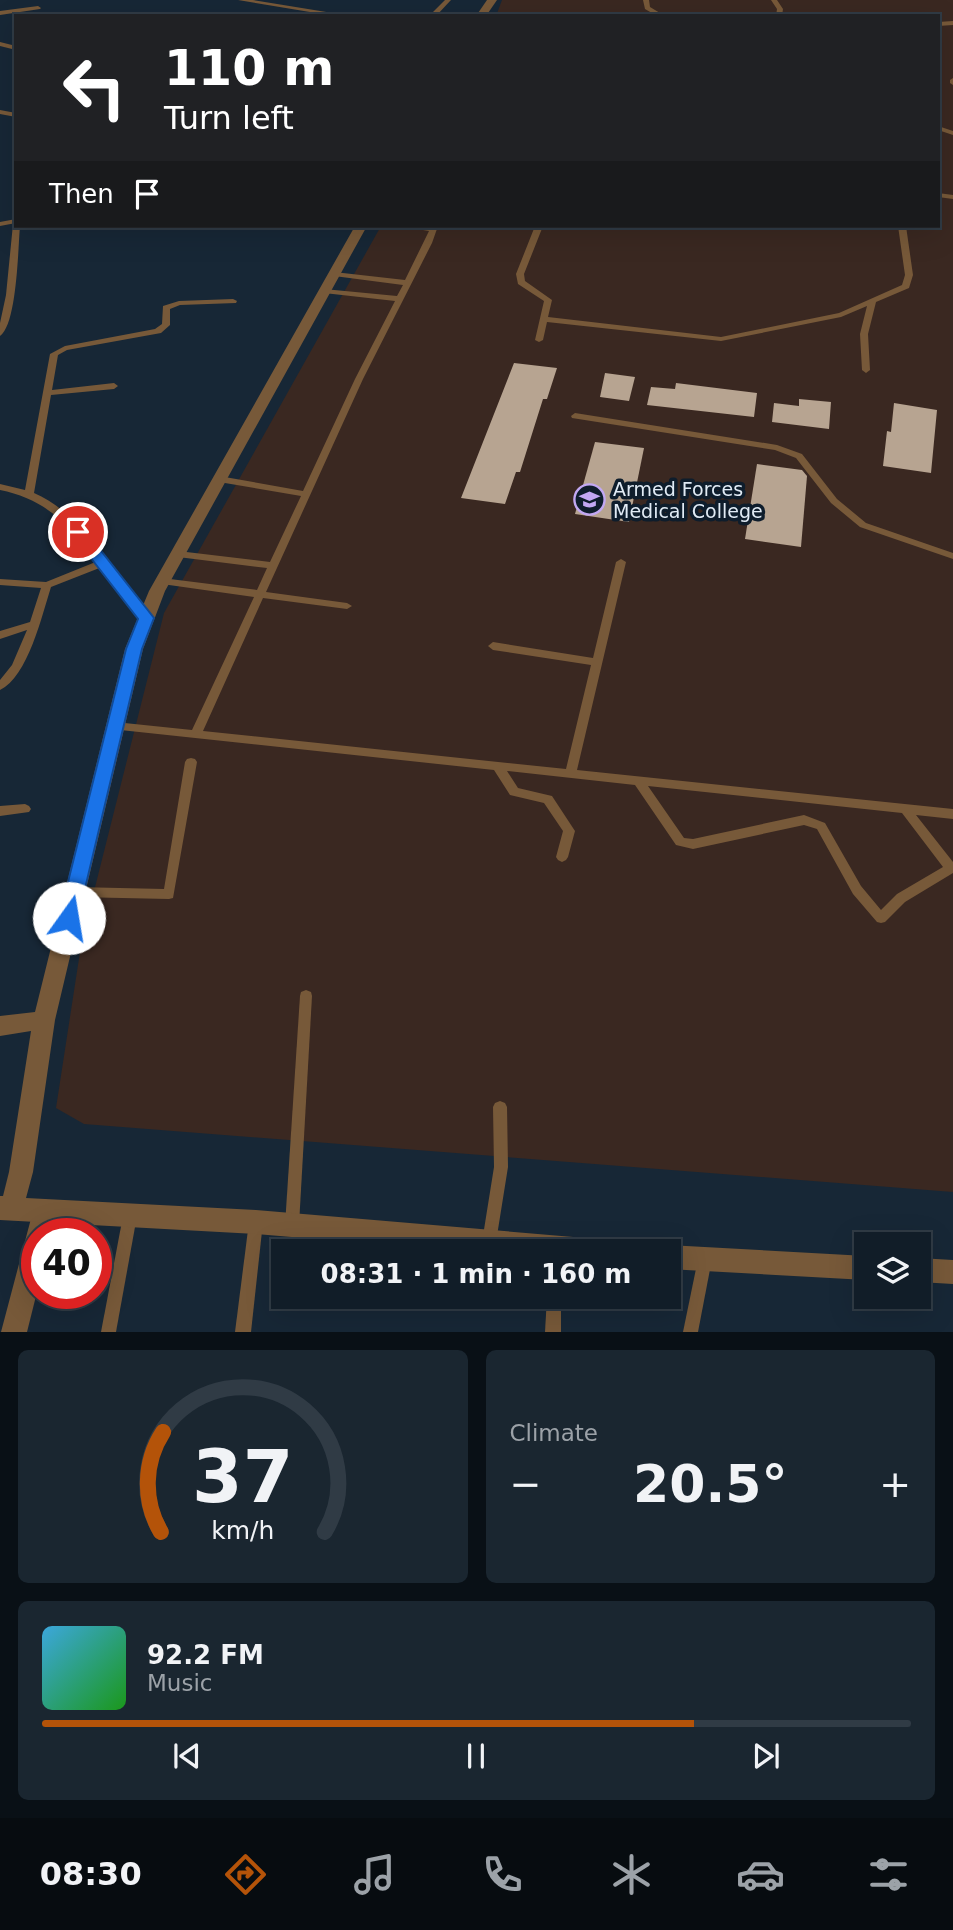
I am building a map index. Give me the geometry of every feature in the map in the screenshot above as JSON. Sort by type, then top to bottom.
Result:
[{"type":"street","points":[[31,1218],[5,1209],[21,1172],[44,1020],[134,649],[162,581],[360,228]]},
{"type":"street","points":[[0,1026],[44,1020]]},
{"type":"street","points":[[101,1218],[130,1216],[256,1222],[454,1239]]},
{"type":"street","points":[[681,1258],[854,1267]]},
{"type":"street","points":[[931,1271],[953,1272]]},
{"type":"street","points":[[14,1332],[21,1305]]},
{"type":"lane","points":[[30,14],[48,0]]},
{"type":"lane","points":[[241,0],[280,2],[338,14]]},
{"type":"lane","points":[[434,14],[448,0]]},
{"type":"lane","points":[[646,0],[647,8],[658,14]]},
{"type":"lane","points":[[0,13],[38,8]]},
{"type":"lane","points":[[0,334],[11,285],[16,228]]},
{"type":"lane","points":[[196,734],[359,379],[434,228]]},
{"type":"lane","points":[[538,228],[520,274],[521,282],[548,300],[539,340]]},
{"type":"lane","points":[[544,319],[721,339],[841,315],[906,286],[909,275],[902,228]]},
{"type":"lane","points":[[334,274],[408,283]]},
{"type":"lane","points":[[0,285],[11,285]]},
{"type":"lane","points":[[324,291],[399,299]]},
{"type":"lane","points":[[29,495],[54,354],[65,348],[158,331],[166,325],[166,308],[179,303],[233,300]]},
{"type":"lane","points":[[866,370],[864,334],[873,300]]},
{"type":"lane","points":[[46,393],[114,386]]},
{"type":"lane","points":[[575,416],[777,448],[799,456],[834,500],[863,525],[953,556]]},
{"type":"lane","points":[[219,479],[306,494]]},
{"type":"lane","points":[[0,487],[46,503],[70,524],[146,618]]},
{"type":"lane","points":[[177,554],[274,566]]},
{"type":"lane","points":[[570,773],[621,562]]},
{"type":"lane","points":[[0,582],[47,585],[103,563]]},
{"type":"lane","points":[[162,581],[347,606]]},
{"type":"lane","points":[[0,687],[8,681],[47,585]]},
{"type":"lane","points":[[0,635],[33,625]]},
{"type":"lane","points":[[493,646],[597,662]]},
{"type":"lane","points":[[115,726],[953,814]]},
{"type":"lane","points":[[75,892],[169,894],[191,762]]},
{"type":"lane","points":[[497,766],[514,792],[548,799],[569,831],[562,857]]},
{"type":"lane","points":[[638,781],[680,842],[693,844],[803,820],[821,826],[857,890],[881,918],[901,898],[952,868],[905,809]]},
{"type":"lane","points":[[0,811],[25,809]]},
{"type":"lane","points":[[292,1225],[306,996]]},
{"type":"lane","points":[[489,1239],[501,1167],[500,1107]]},
{"type":"lane","points":[[108,1332],[130,1216]]},
{"type":"lane","points":[[243,1332],[256,1222]]},
{"type":"lane","points":[[690,1332],[705,1259]]},
{"type":"lane","points":[[553,1332],[554,1309]]},
{"type":"shaded area","name":"Armed Forces Medical College","points":[[502,0],[953,0],[953,1192],[84,1124],[56,1108],[82,939],[164,613],[380,228],[940,228],[940,14],[497,14]]},
{"type":"building","points":[[514,363],[557,368],[547,399],[543,399],[520,472],[516,472],[505,504],[461,498]]},
{"type":"building","points":[[605,373],[635,377],[629,401],[600,397]]},
{"type":"building","points":[[676,383],[757,393],[754,417],[647,405],[651,387],[675,389]]},
{"type":"building","points":[[799,399],[831,402],[829,429],[772,422],[774,403],[799,406]]},
{"type":"building","points":[[894,403],[937,410],[931,473],[883,466]]},
{"type":"building","points":[[595,442],[644,448],[629,522],[575,514]]},
{"type":"building","points":[[757,464],[802,470],[807,476],[801,547],[745,539]]},
{"type":"place","name":"Armed Forces Medical College","points":[[590,500]]},
{"type":"route","points":[[69,918],[134,649],[146,618],[78,532]]}]
